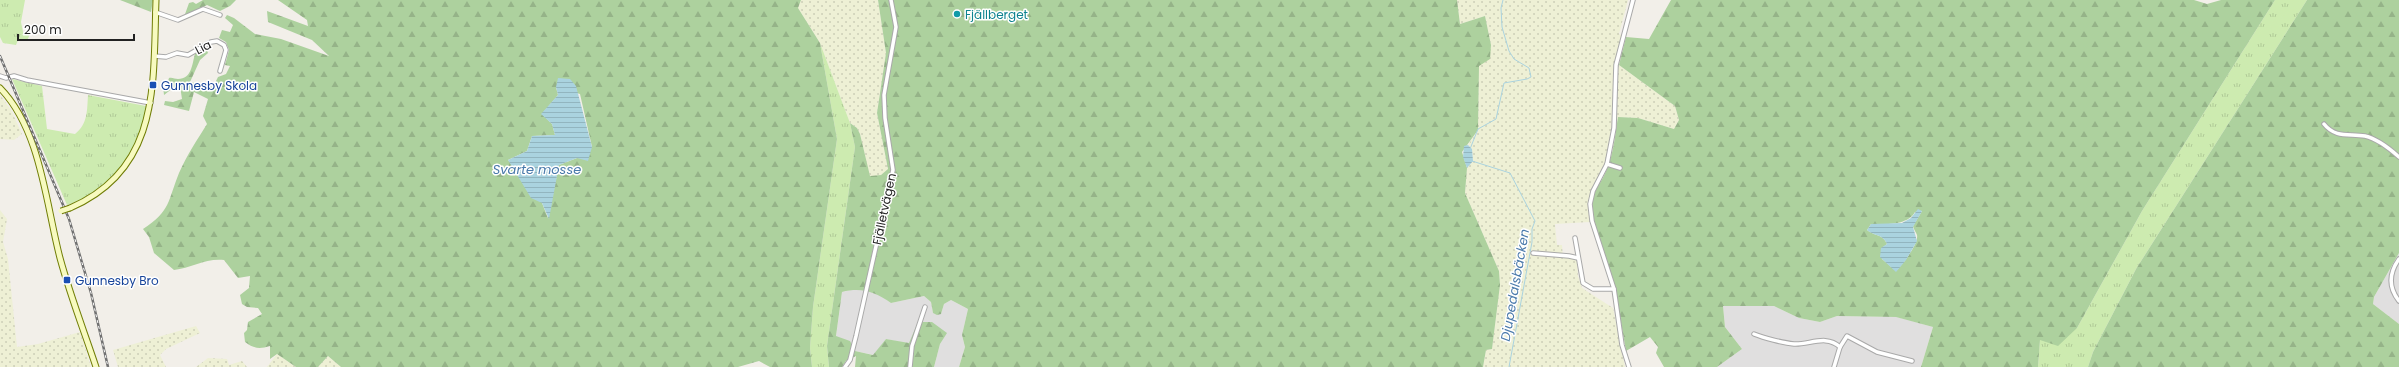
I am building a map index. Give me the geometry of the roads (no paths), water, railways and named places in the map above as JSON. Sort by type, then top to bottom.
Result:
[{"type":"main road","points":[[51,214],[70,208],[102,191],[123,170],[141,138],[151,103],[156,0]]},
{"type":"main road","points":[[0,88],[16,110],[32,145],[43,178],[67,280],[96,367]]},
{"type":"street","name":"Fjälletvägen","points":[[845,367],[850,360],[856,336],[893,170],[884,95],[896,27],[891,0]]},
{"type":"street","points":[[1629,367],[1622,345],[1614,289],[1590,210],[1593,191],[1607,164],[1614,128],[1616,65],[1633,0]]},
{"type":"street","points":[[155,12],[178,20],[203,9],[220,15]]},
{"type":"street","name":"Lia","points":[[154,56],[166,57],[175,53],[188,54],[211,42],[217,41],[224,45],[226,50],[220,71]]},
{"type":"street","points":[[0,76],[6,78],[14,76],[27,80],[151,103]]},
{"type":"street","points":[[2324,124],[2338,133],[2349,136],[2366,136],[2389,148],[2399,157]]},
{"type":"street","points":[[1607,164],[1620,168]]},
{"type":"street","points":[[1575,238],[1581,278],[1584,284],[1594,289],[1614,289]]},
{"type":"street","points":[[1533,254],[1578,258]]},
{"type":"street","points":[[2399,259],[2392,272],[2391,280],[2395,295],[2399,301]]},
{"type":"street","points":[[910,367],[912,346],[925,307]]},
{"type":"street","points":[[1754,334],[1793,344],[1825,341],[1840,347]]},
{"type":"street","points":[[1834,367],[1840,347],[1846,336],[1880,353],[1912,361]]},
{"type":"water","name":"Svarte mosse","points":[[558,78],[570,79],[576,86],[592,147],[588,161],[577,158],[559,165],[549,219],[542,203],[531,198],[508,160],[527,151],[532,136],[555,135],[552,124],[541,114],[558,95],[556,87]]},
{"type":"water","points":[[1468,145],[1472,149],[1473,161],[1467,168],[1463,157],[1464,146]]},
{"type":"water","points":[[1918,209],[1922,211],[1913,227],[1917,241],[1906,260],[1896,272],[1880,257],[1881,248],[1887,244],[1883,238],[1867,230],[1871,224],[1902,223],[1911,218]]},
{"type":"waterway","name":"Djupedalsbäcken","points":[[1470,149],[1478,129],[1496,119],[1504,83],[1531,77],[1529,68],[1514,59],[1509,51],[1502,27],[1501,8],[1503,0]]},
{"type":"waterway","name":"Djupedalsbäcken","points":[[1472,161],[1510,173],[1535,221],[1532,229],[1532,242],[1509,367]]},
{"type":"railway","points":[[0,56],[69,219],[91,293],[108,367]]},
{"type":"place","name":"Fjällberget","points":[[957,14]]},
{"type":"place","name":"Gunnesby Skola","points":[[153,85]]},
{"type":"place","name":"Gunnesby Bro","points":[[67,280]]}]
